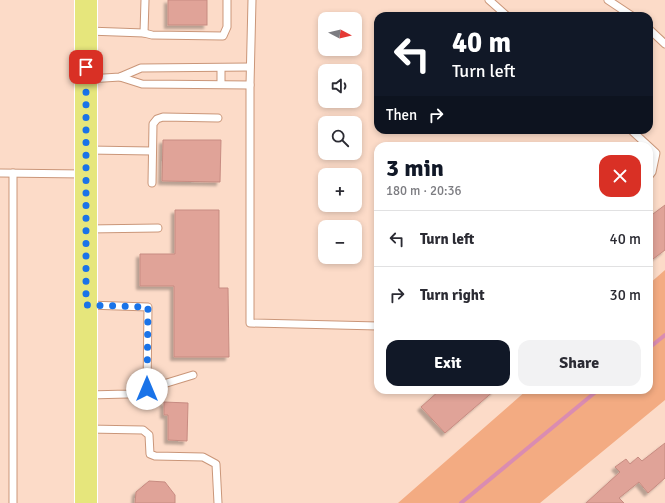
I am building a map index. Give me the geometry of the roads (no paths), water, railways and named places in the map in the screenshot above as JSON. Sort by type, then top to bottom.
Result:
[{"type":"main road","points":[[86,0],[86,503]]},
{"type":"lane","points":[[144,33],[145,0]]},
{"type":"lane","points":[[86,31],[144,33],[152,35],[223,36],[227,27],[227,0]]},
{"type":"lane","points":[[252,0],[250,67],[250,323],[374,326]]},
{"type":"lane","points":[[489,0],[502,12]]},
{"type":"lane","points":[[608,0],[626,12]]},
{"type":"lane","points":[[653,33],[665,44]]},
{"type":"lane","points":[[86,79],[120,77],[141,68],[250,67]]},
{"type":"lane","points":[[220,68],[221,84]]},
{"type":"lane","points":[[120,77],[142,84],[250,84]]},
{"type":"lane","points":[[152,183],[153,124],[157,119],[163,117],[218,118]]},
{"type":"lane","points":[[636,134],[645,142]]},
{"type":"lane","points":[[86,150],[152,151]]},
{"type":"lane","points":[[653,150],[656,153],[653,167]]},
{"type":"lane","points":[[0,173],[86,174]]},
{"type":"lane","points":[[12,503],[13,173]]},
{"type":"lane","points":[[86,229],[158,228]]},
{"type":"lane","points":[[86,305],[148,307],[147,389]]},
{"type":"lane","points":[[86,395],[128,394],[193,375]]},
{"type":"lane","points":[[86,429],[143,430],[149,435],[150,454],[155,456],[203,456],[216,464],[218,503]]},
{"type":"waterway","points":[[653,345],[665,335]]},
{"type":"waterway","points":[[461,503],[593,394]]}]
